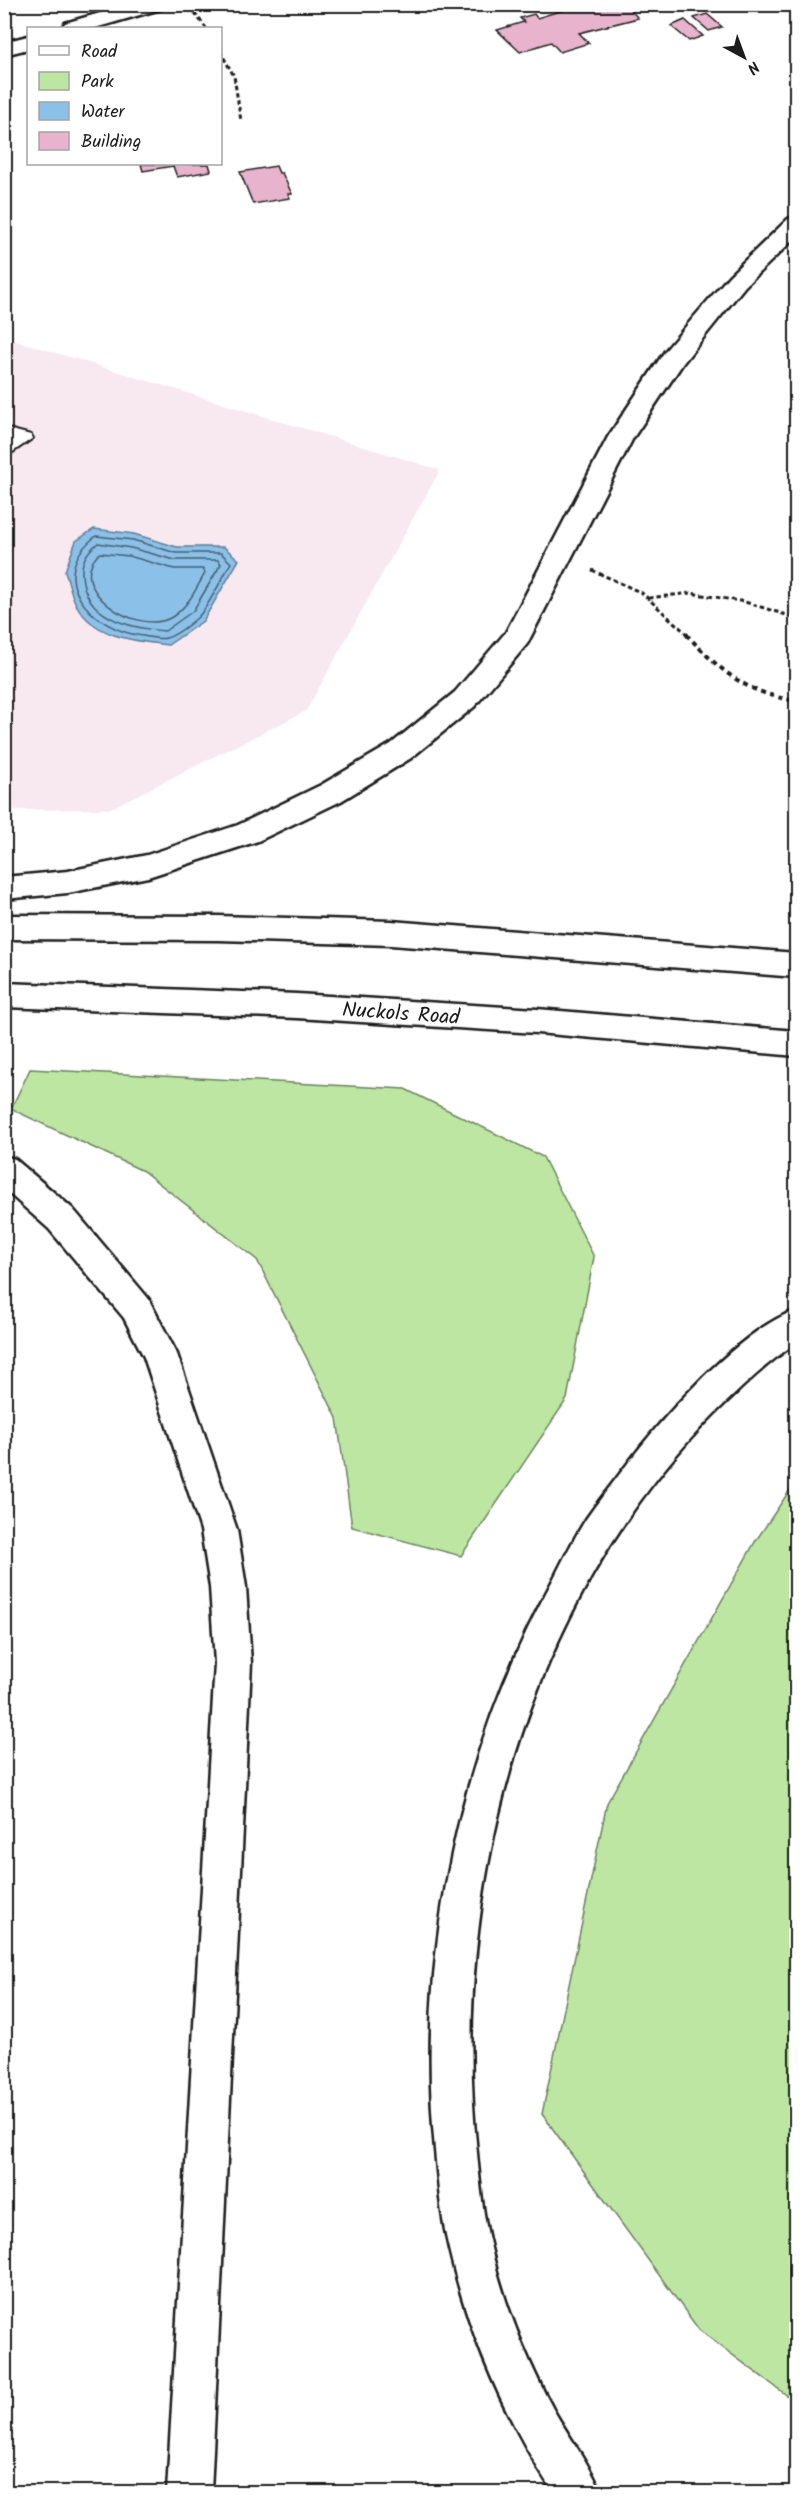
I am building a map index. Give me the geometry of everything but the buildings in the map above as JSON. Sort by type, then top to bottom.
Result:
[{"type":"main road","points":[[76,27],[157,4]]},
{"type":"main road","points":[[4,49],[27,42]]},
{"type":"main road","points":[[4,888],[69,882],[148,866],[248,833],[331,793],[402,751],[465,699],[517,636],[621,437],[674,357],[737,281],[796,224]]},
{"type":"main road","points":[[4,927],[217,928],[391,933],[796,965]]},
{"type":"main road","name":"Nuckols Road","points":[[4,995],[369,1011],[537,1021],[796,1044]]},
{"type":"main road","points":[[4,1169],[61,1219],[136,1308],[160,1354],[219,1530],[228,1587],[232,1686],[189,2493]]},
{"type":"main road","points":[[579,2493],[550,2450],[499,2344],[477,2276],[462,2211],[451,2121],[449,2041],[457,1941],[480,1810],[513,1701],[551,1614],[605,1519],[663,1444],[700,1403],[749,1357],[796,1325]]},
{"type":"lane","points":[[4,433],[26,438],[4,453]]},
{"type":"path","points":[[187,4],[205,27]]},
{"type":"path","points":[[222,55],[234,76],[241,121]]},
{"type":"path","points":[[558,558],[620,580],[649,598],[717,665],[741,684],[777,698],[796,701]]},
{"type":"path","points":[[649,598],[691,593],[745,602],[796,618]]},
{"type":"shaded area","points":[[4,337],[440,470],[306,711],[109,809],[5,810]]},
{"type":"green space","points":[[30,1069],[405,1089],[543,1157],[594,1257],[567,1399],[461,1556],[352,1527],[337,1418],[257,1260],[143,1171],[11,1109]]},
{"type":"green space","points":[[796,1481],[796,2402],[699,2330],[542,2114],[607,1803],[755,1542]]},
{"type":"water","points":[[94,529],[134,534],[177,547],[224,547],[239,560],[203,621],[168,645],[143,642],[117,636],[94,625],[77,606],[65,571],[76,541]]}]
